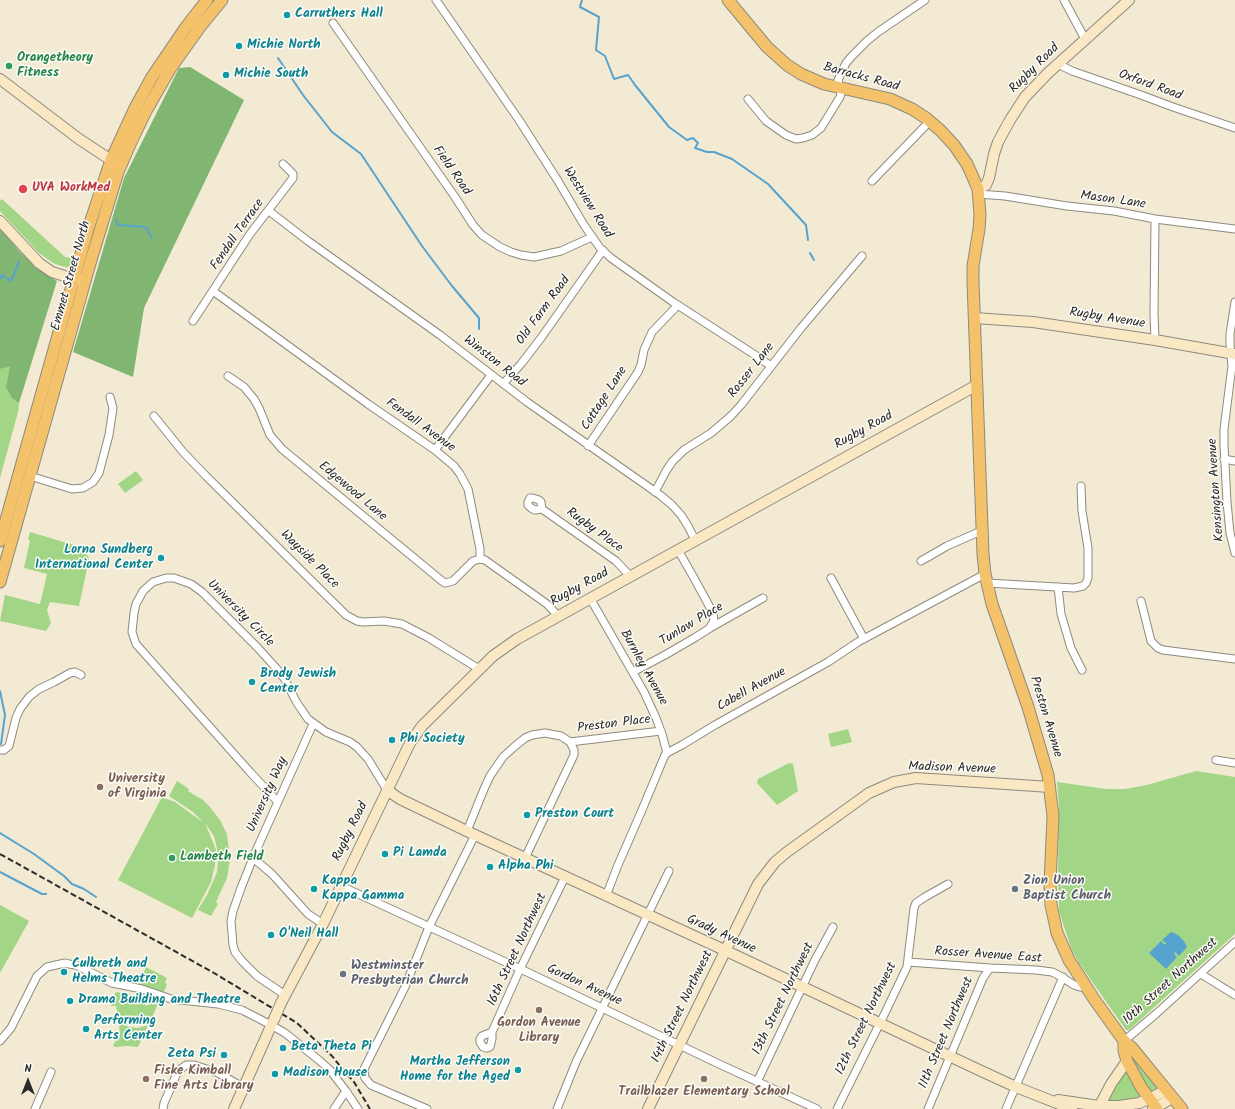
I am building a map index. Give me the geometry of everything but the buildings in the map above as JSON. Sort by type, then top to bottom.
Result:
[{"type":"main road","name":"Emmet Street North","points":[[0,582],[8,515],[30,476],[80,280],[88,229],[111,160],[135,108],[152,77],[186,27],[207,0]]},
{"type":"main road","name":"Emmet Street North","points":[[0,541],[80,280],[120,167],[146,111],[170,69],[200,27],[222,0]]},
{"type":"main road","name":"Barracks Road","points":[[728,0],[767,47],[787,65],[824,84],[878,95],[900,102],[930,121],[961,153],[981,192]]},
{"type":"main road","points":[[977,384],[973,266],[979,222],[981,192]]},
{"type":"main road","name":"Preston Avenue","points":[[977,384],[981,531],[986,578],[992,604],[1035,728],[1048,775],[1052,816],[1050,884],[1051,905],[1054,919],[1062,947],[1069,960],[1124,1041],[1132,1048],[1182,1109]]},
{"type":"main road","name":"Preston Avenue","points":[[1124,1041],[1124,1051],[1127,1061],[1138,1082],[1154,1106]]},
{"type":"street","name":"Westview Road","points":[[436,0],[524,127],[592,237],[603,250],[616,262],[678,305],[771,366]]},
{"type":"street","points":[[748,99],[760,114],[776,128],[790,137],[803,138],[812,135],[821,128],[840,97],[841,93],[838,80],[841,71],[852,56],[878,32],[925,0]]},
{"type":"street","points":[[1064,0],[1085,40]]},
{"type":"street","name":"Rugby Road","points":[[981,192],[989,178],[998,142],[1017,108],[1025,97],[1058,64],[1129,0]]},
{"type":"street","name":"Field Road","points":[[333,23],[473,225],[482,235],[500,247],[511,252],[534,257],[561,251],[592,237]]},
{"type":"street","name":"Oxford Road","points":[[1058,64],[1072,71],[1235,128]]},
{"type":"street","points":[[0,79],[79,139],[120,167]]},
{"type":"street","points":[[872,181],[930,121]]},
{"type":"street","name":"Fendall Terrace","points":[[193,321],[250,234],[293,178],[293,174],[283,164]]},
{"type":"street","name":"Mason Lane","points":[[981,192],[1067,206],[1114,211],[1155,219],[1235,229]]},
{"type":"street","name":"Winston Road","points":[[269,211],[308,241],[440,335],[527,402],[672,505],[681,515],[695,540]]},
{"type":"street","points":[[1155,219],[1155,340]]},
{"type":"street","points":[[0,221],[39,263],[52,272],[80,280]]},
{"type":"street","name":"Old Farm Road","points":[[503,384],[542,338],[603,250]]},
{"type":"street","name":"Rosser Lane","points":[[655,492],[666,471],[679,454],[693,443],[710,433],[731,416],[741,405],[800,328],[862,256]]},
{"type":"street","name":"Fendall Avenue","points":[[213,290],[454,466],[465,481],[468,489],[479,541],[480,559]]},
{"type":"street","name":"Kensington Avenue","points":[[1235,302],[1230,334],[1233,353],[1232,366],[1224,429],[1224,459],[1229,518],[1235,553]]},
{"type":"street","name":"Cottage Lane","points":[[588,446],[638,372],[644,350],[652,332],[678,305]]},
{"type":"street","name":"Rugby Avenue","points":[[974,318],[1034,322],[1233,353]]},
{"type":"street","points":[[434,450],[491,375]]},
{"type":"street","name":"Edgewood Lane","points":[[228,376],[244,387],[254,399],[270,435],[282,450],[442,581],[446,583],[453,581],[473,561],[480,559]]},
{"type":"street","name":"Rugby Road","points":[[234,1109],[283,999],[323,924],[410,742],[416,733],[479,669],[504,648],[558,616],[977,384]]},
{"type":"street","points":[[30,476],[72,489],[83,488],[93,482],[100,473],[109,435],[113,408],[110,397]]},
{"type":"street","name":"Wayside Place","points":[[154,416],[183,452],[206,476],[346,614],[357,621],[384,621],[402,624],[429,638],[479,669]]},
{"type":"street","points":[[1224,459],[1235,461]]},
{"type":"street","points":[[986,578],[1058,587],[1074,588],[1083,586],[1088,578],[1088,540],[1082,511],[1081,486]]},
{"type":"street","name":"Rugby Place","points":[[542,509],[616,561],[630,576]]},
{"type":"street","points":[[921,561],[947,546],[981,531]]},
{"type":"street","points":[[678,550],[713,613],[714,620],[710,628]]},
{"type":"street","points":[[480,559],[488,561],[547,604],[558,616]]},
{"type":"street","name":"University Circle","points":[[278,802],[136,644],[132,632],[132,625],[136,604],[143,591],[153,582],[166,578],[174,578],[184,581],[198,589],[258,648],[276,668],[284,678],[302,712],[314,724],[326,732],[350,742],[357,747],[368,759],[387,790]]},
{"type":"street","points":[[831,578],[864,639]]},
{"type":"street","name":"Cabell Avenue","points":[[667,753],[828,662],[864,639],[986,578]]},
{"type":"street","points":[[1058,587],[1061,614],[1071,648],[1082,670]]},
{"type":"street","name":"Burnley Avenue","points":[[590,598],[654,712],[667,753]]},
{"type":"street","name":"Tunlaw Place","points":[[632,672],[696,638],[710,628],[763,598]]},
{"type":"street","points":[[1141,601],[1151,641],[1154,645],[1163,650],[1235,659]]},
{"type":"street","points":[[0,750],[4,750],[9,746],[16,718],[20,709],[29,697],[39,689],[70,673],[75,672],[81,675]]},
{"type":"street","name":"University Way","points":[[283,999],[249,969],[235,952],[231,921],[233,911],[253,858],[314,724]]},
{"type":"street","name":"Preston Place","points":[[570,742],[661,731]]},
{"type":"street","name":"Preston Place","points":[[427,1109],[371,1085],[367,1082],[364,1069],[370,1054],[405,987],[429,927],[471,833],[484,789],[490,776],[503,757],[525,738],[532,735],[546,733],[561,736],[570,742],[574,750],[573,758],[525,858]]},
{"type":"street","points":[[606,896],[620,858],[667,753]]},
{"type":"street","points":[[1216,760],[1235,762]]},
{"type":"street","name":"Madison Avenue","points":[[765,875],[775,862],[787,852],[869,793],[894,782],[905,779],[922,778],[1050,787]]},
{"type":"street","name":"Grady Avenue","points":[[387,790],[400,799],[471,833],[950,1057],[1016,1087],[1072,1109]]},
{"type":"street","points":[[253,858],[272,874],[308,914],[323,924]]},
{"type":"street","points":[[557,1109],[576,1062],[669,871]]},
{"type":"street","name":"14th Street Northwest","points":[[648,1109],[758,884],[765,875]]},
{"type":"street","name":"16th Street Northwest","points":[[492,1032],[520,969],[565,877]]},
{"type":"street","name":"12th Street Northwest","points":[[837,1109],[907,967],[913,912],[916,903],[948,884]]},
{"type":"street","name":"Gordon Avenue","points":[[341,886],[817,1109]]},
{"type":"street","name":"13th Street Northwest","points":[[757,1082],[815,960],[833,927]]},
{"type":"street","name":"10th Street Northwest","points":[[1124,1041],[1201,974],[1235,942]]},
{"type":"street","name":"Rosser Avenue East","points":[[908,962],[1052,972],[1063,977],[1074,985],[1080,987],[1087,986]]},
{"type":"street","points":[[0,1041],[11,1028],[37,976],[47,967],[65,963],[76,966],[112,983],[142,989],[171,1000],[218,1004],[242,1010],[273,1021],[285,1033],[320,1061],[335,1076],[358,1109]]},
{"type":"street","name":"11th Street Northwest","points":[[928,1109],[983,978],[990,968]]},
{"type":"street","points":[[1201,974],[1235,995]]},
{"type":"street","points":[[1006,1109],[1063,977]]},
{"type":"street","points":[[1098,1107],[1111,1084],[1127,1061]]},
{"type":"street","points":[[163,1109],[164,1103],[178,1071],[186,1065],[194,1065],[216,1072],[243,1087]]},
{"type":"street","points":[[35,1109],[51,1072]]},
{"type":"street","points":[[334,1109],[346,1091]]},
{"type":"street","name":"Grady Avenue","points":[[1046,1099],[1098,1107],[1154,1106],[1169,1094]]},
{"type":"green space","points":[[190,67],[244,100],[144,308],[133,377],[73,352],[124,178],[179,68]]},
{"type":"green space","points":[[2,199],[65,257],[74,258],[71,268],[53,263],[39,253],[0,211],[0,201]]},
{"type":"green space","points":[[0,228],[20,252],[45,274],[57,281],[19,403],[12,398],[6,387],[10,367],[0,369]]},
{"type":"green space","points":[[10,367],[12,397],[19,403],[18,412],[0,478],[0,369]]},
{"type":"green space","points":[[136,471],[143,480],[125,493],[118,484]]},
{"type":"green space","points":[[30,532],[84,548],[89,559],[79,606],[50,602],[47,610],[51,623],[46,631],[0,621],[5,595],[40,604],[47,574],[24,568],[30,541],[28,539]]},
{"type":"green space","points":[[848,729],[852,742],[831,747],[828,734]]},
{"type":"green space","points":[[789,763],[793,764],[798,791],[777,805],[757,783],[758,779]]},
{"type":"green space","points":[[1196,771],[1235,777],[1235,934],[1129,1030],[1126,1030],[1079,963],[1071,948],[1059,911],[1059,806],[1057,782],[1106,789],[1125,789],[1147,785]]},
{"type":"green space","name":"Lambeth Field","points":[[177,781],[210,807],[220,820],[227,834],[230,860],[227,878],[216,902],[218,904],[211,916],[198,910],[208,893],[217,872],[218,860],[214,836],[205,823],[216,850],[215,865],[211,882],[192,918],[118,880],[162,797],[175,802],[204,823],[193,812],[169,796]]},
{"type":"green space","points":[[0,905],[29,921],[0,973]]},
{"type":"green space","points":[[146,967],[167,978],[165,983],[167,984],[164,992],[139,984]]},
{"type":"green space","points":[[117,992],[151,998],[149,1002],[145,1004],[146,1006],[153,999],[159,1001],[151,1020],[138,1025],[132,1025],[124,1022],[118,1015],[116,1006],[111,1006],[115,993]]},
{"type":"green space","points":[[117,1018],[121,1023],[129,1027],[138,1028],[148,1025],[138,1047],[113,1046],[116,1040],[118,1041],[120,1034],[119,1025],[115,1019]]},
{"type":"green space","points":[[1130,1050],[1159,1089],[1150,1093],[1132,1061]]},
{"type":"green space","points":[[1126,1069],[1142,1096],[1128,1100],[1106,1102],[1105,1099]]},
{"type":"water","points":[[1171,932],[1178,935],[1187,947],[1179,956],[1175,952],[1174,954],[1177,957],[1166,969],[1149,953],[1161,941],[1165,945],[1166,943],[1162,940]]},
{"type":"waterway","points":[[582,0],[580,7],[599,17],[596,50],[605,56],[614,79],[628,75],[669,127],[687,140],[693,138],[698,143],[695,148],[707,152],[714,152],[732,159],[768,184],[806,225],[808,240]]},
{"type":"waterway","points":[[278,58],[303,95],[332,132],[361,154],[422,246],[452,286],[479,318],[479,329]]},
{"type":"waterway","points":[[116,220],[118,225],[146,227],[152,238]]},
{"type":"waterway","points":[[810,253],[814,260]]},
{"type":"waterway","points":[[0,279],[2,275],[11,281],[19,262]]},
{"type":"waterway","points":[[0,691],[5,715],[1,744]]},
{"type":"waterway","points":[[0,833],[34,854],[64,876],[72,884],[84,889],[96,897]]},
{"type":"waterway","points":[[0,872],[42,894],[46,894]]},
{"type":"railway","points":[[0,854],[214,973],[297,1023],[332,1056],[354,1082],[370,1109]]},
{"type":"place","name":"Carruthers Hall","points":[[287,15]]},
{"type":"place","name":"Michie North","points":[[239,46]]},
{"type":"place","name":"Orangetheory Fitness","points":[[9,66]]},
{"type":"place","name":"Michie South","points":[[226,75]]},
{"type":"place","name":"UVA WorkMed","points":[[23,189]]},
{"type":"place","name":"Lorna Sundberg International Center","points":[[161,558]]},
{"type":"place","name":"Brody Jewish Center","points":[[252,682]]},
{"type":"place","name":"Phi Society","points":[[392,740]]},
{"type":"place","name":"University of Virginia","points":[[100,787]]},
{"type":"place","name":"Preston Court","points":[[527,815]]},
{"type":"place","name":"Pi Lamda","points":[[385,854]]},
{"type":"place","name":"Lambeth Field","points":[[172,858]]},
{"type":"place","name":"Alpha Phi","points":[[490,867]]},
{"type":"place","name":"Kappa Kappa Gamma","points":[[314,889]]},
{"type":"place","name":"Zion Union Baptist Church","points":[[1015,889]]},
{"type":"place","name":"O'Neil Hall","points":[[271,935]]},
{"type":"place","name":"Culbreth and Helms Theatre","points":[[64,972]]},
{"type":"place","name":"Westminster Presbyterian Church","points":[[343,974]]},
{"type":"place","name":"Drama Building and Theatre","points":[[70,1001]]},
{"type":"place","name":"Gordon Avenue Library","points":[[539,1010]]},
{"type":"place","name":"Performing Arts Center","points":[[86,1029]]},
{"type":"place","name":"Beta Theta Pi","points":[[283,1048]]},
{"type":"place","name":"Zeta Psi","points":[[224,1055]]},
{"type":"place","name":"Martha Jefferson Home for the Aged","points":[[518,1070]]},
{"type":"place","name":"Madison House","points":[[275,1074]]},
{"type":"place","name":"Fiske Kimball Fine Arts Library","points":[[146,1079]]},
{"type":"place","name":"Trailblazer Elementary School","points":[[704,1079]]}]
